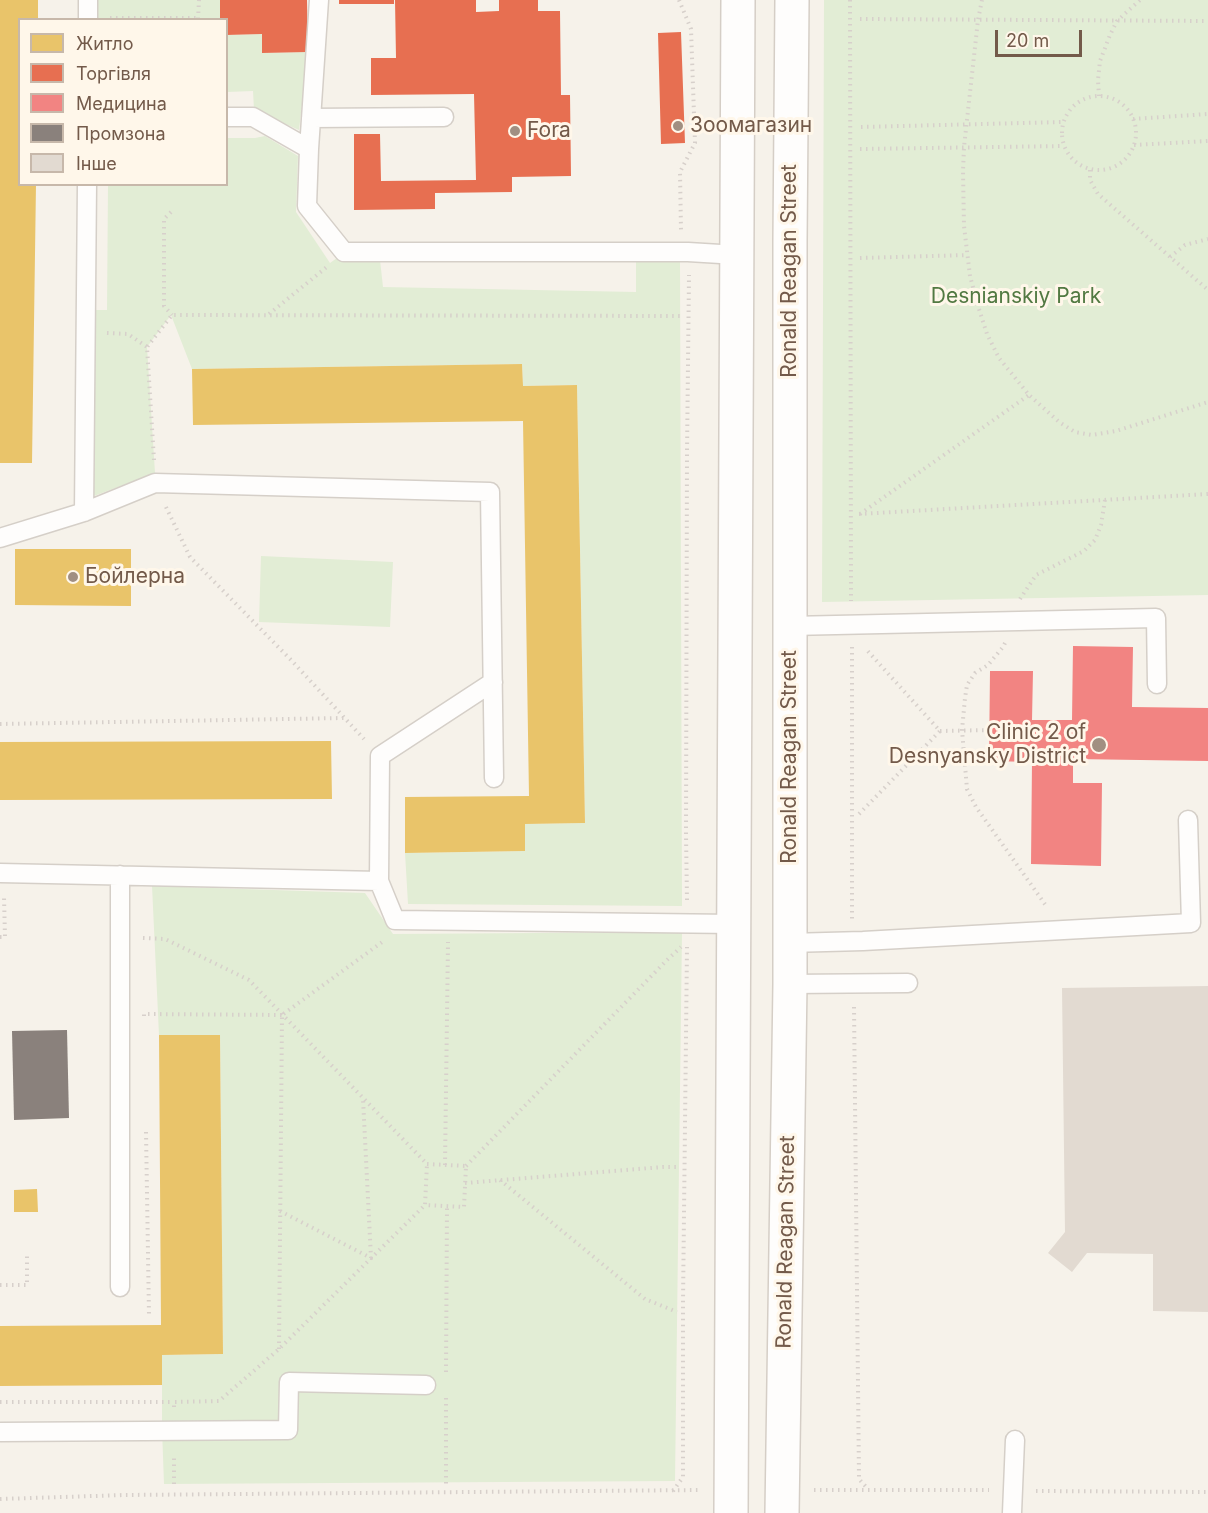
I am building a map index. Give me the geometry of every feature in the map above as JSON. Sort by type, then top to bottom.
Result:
[{"type":"main road","points":[[731,1502],[738,0]]},
{"type":"main road","name":"Ronald Reagan Street","points":[[782,1501],[790,984],[792,0]]},
{"type":"lane","points":[[319,0],[307,206],[344,252],[688,252],[737,255]]},
{"type":"lane","points":[[228,117],[253,117],[309,149]]},
{"type":"lane","points":[[311,118],[444,117]]},
{"type":"lane","points":[[84,512],[87,186]]},
{"type":"lane","points":[[0,538],[84,512],[155,483],[490,492],[494,778]]},
{"type":"lane","points":[[790,626],[1156,618],[1157,684]]},
{"type":"lane","points":[[493,682],[380,756],[379,881],[395,920],[734,924]]},
{"type":"lane","points":[[789,943],[1191,923],[1188,820]]},
{"type":"lane","points":[[0,873],[379,881]]},
{"type":"lane","points":[[120,875],[120,1287]]},
{"type":"lane","points":[[790,984],[908,983]]},
{"type":"lane","points":[[0,1432],[288,1430],[289,1382],[426,1385]]},
{"type":"lane","points":[[1012,1513],[1015,1440]]},
{"type":"path","points":[[198,18],[199,0]]},
{"type":"path","points":[[673,1491],[683,1477],[688,923],[686,834],[687,453],[690,258],[682,236],[680,172],[695,143],[691,29],[679,0]]},
{"type":"path","points":[[850,0],[852,941]]},
{"type":"path","points":[[982,0],[964,147],[964,225],[970,276],[987,334],[999,358],[1029,395],[1059,423],[1075,432],[1092,435],[1116,431],[1208,402]]},
{"type":"path","points":[[1099,96],[1100,61],[1110,34],[1117,21],[1140,0]]},
{"type":"path","points":[[88,12],[182,18]]},
{"type":"path","points":[[860,19],[1208,21]]},
{"type":"path","points":[[1099,96],[1112,98],[1122,104],[1133,119],[1136,138],[1125,160],[1102,171],[1090,170],[1078,165],[1063,146],[1061,134],[1068,111],[1076,103],[1088,97],[1099,96]]},
{"type":"path","points":[[1133,119],[1208,114]]},
{"type":"path","points":[[861,127],[1063,122]]},
{"type":"path","points":[[1134,145],[1208,141]]},
{"type":"path","points":[[860,149],[1063,146]]},
{"type":"path","points":[[1090,170],[1090,180],[1098,194],[1208,290]]},
{"type":"path","points":[[171,212],[164,219],[164,306],[172,315],[680,316]]},
{"type":"path","points":[[1170,257],[1185,246],[1208,239]]},
{"type":"path","points":[[268,315],[344,252]]},
{"type":"path","points":[[860,258],[968,255]]},
{"type":"path","points":[[172,315],[147,347],[155,483],[190,557],[292,661],[380,756]]},
{"type":"path","points":[[86,333],[128,334],[147,347]]},
{"type":"path","points":[[1029,395],[859,514],[1208,494]]},
{"type":"path","points":[[1063,930],[976,807],[967,789],[962,730],[964,698],[967,685],[975,673],[988,665],[1003,647],[1021,596],[1036,575],[1084,551],[1095,540],[1101,525],[1105,500]]},
{"type":"path","points":[[859,642],[940,731]]},
{"type":"path","points":[[0,724],[344,718]]},
{"type":"path","points":[[859,814],[940,731],[990,730]]},
{"type":"path","points":[[0,937],[5,937],[4,896]]},
{"type":"path","points":[[144,1025],[144,1014],[282,1015],[411,920]]},
{"type":"path","points":[[445,1165],[449,921]]},
{"type":"path","points":[[120,936],[165,939],[249,980],[427,1164],[466,1166]]},
{"type":"path","points":[[425,1205],[464,1207],[466,1166],[681,947]]},
{"type":"path","points":[[854,983],[859,1479],[868,1489]]},
{"type":"path","points":[[279,1349],[282,1015]]},
{"type":"path","points":[[363,1098],[371,1258]]},
{"type":"path","points":[[146,1130],[149,1315]]},
{"type":"path","points":[[0,1402],[219,1401],[279,1349],[425,1205],[427,1164]]},
{"type":"path","points":[[465,1183],[679,1167]]},
{"type":"path","points":[[500,1180],[645,1299],[677,1312]]},
{"type":"path","points":[[446,1379],[447,1206]]},
{"type":"path","points":[[280,1211],[371,1258]]},
{"type":"path","points":[[0,1285],[27,1285],[27,1256]]},
{"type":"path","points":[[446,1390],[446,1484]]},
{"type":"path","points":[[174,1402],[174,1484]]},
{"type":"path","points":[[782,1501],[868,1489],[1208,1492]]},
{"type":"path","points":[[0,1499],[125,1495],[673,1491],[731,1502]]},
{"type":"green space","points":[[94,0],[220,0],[220,18],[94,18]]},
{"type":"green space","name":"Desnianskiy Park","points":[[824,0],[1208,0],[1208,595],[822,602]]},
{"type":"green space","points":[[262,34],[263,53],[308,52],[299,130],[254,110],[253,91],[228,92],[228,35]]},
{"type":"green space","points":[[265,136],[298,156],[296,212],[330,263],[337,258],[380,260],[383,287],[636,292],[636,259],[680,261],[682,906],[408,904],[405,853],[525,851],[525,824],[585,823],[577,385],[523,386],[522,364],[192,369],[171,315],[147,347],[155,473],[94,496],[90,310],[107,310],[108,186],[228,186],[228,138]]},
{"type":"green space","points":[[261,556],[393,562],[390,627],[259,622]]},
{"type":"green space","points":[[152,886],[365,893],[393,934],[682,932],[675,1481],[164,1484],[162,1355],[223,1354],[220,1035],[159,1035]]},
{"type":"building: Житло","points":[[0,0],[38,0],[38,18],[18,18],[18,186],[36,186],[32,463],[0,463]]},
{"type":"building: Житло","points":[[522,364],[523,386],[577,385],[585,823],[525,824],[525,851],[405,853],[405,797],[529,796],[523,421],[193,425],[192,369]]},
{"type":"building: Житло","name":"Бойлерна","points":[[15,549],[131,549],[131,606],[15,605]]},
{"type":"building: Житло","points":[[331,741],[332,799],[0,800],[0,742]]},
{"type":"building: Житло","points":[[159,1035],[220,1035],[223,1354],[162,1355],[162,1385],[0,1386],[0,1326],[161,1325]]},
{"type":"building: Житло","points":[[37,1189],[38,1212],[14,1212],[14,1190]]},
{"type":"building: Торгівля","points":[[220,0],[307,0],[308,52],[262,53],[262,34],[228,35],[228,18],[220,18]]},
{"type":"building: Торгівля","points":[[339,0],[394,0],[394,4],[339,4]]},
{"type":"building: Торгівля","points":[[395,0],[476,0],[476,12],[499,11],[499,0],[538,0],[538,11],[560,11],[561,95],[570,95],[571,176],[512,177],[512,192],[435,193],[435,209],[354,210],[354,134],[380,134],[381,181],[476,180],[474,94],[371,95],[371,58],[396,58]]},
{"type":"building: Торгівля","points":[[681,32],[685,143],[661,144],[658,33]]},
{"type":"building: Медицина","name":"Clinic 2 of Desnyansky District","points":[[1073,646],[1133,647],[1132,707],[1208,708],[1208,761],[1073,759],[1073,783],[1102,783],[1101,866],[1031,864],[1032,762],[989,761],[990,671],[1033,671],[1032,720],[1072,720]]},
{"type":"building: Промзона","points":[[67,1030],[69,1118],[14,1120],[12,1031]]},
{"type":"building: Інше","points":[[1208,986],[1208,1312],[1153,1311],[1153,1254],[1087,1253],[1072,1272],[1048,1253],[1065,1232],[1062,988]]},
{"type":"place","name":"Зоомагазин","points":[[678,126]]},
{"type":"place","name":"Fora","points":[[515,131]]},
{"type":"place","name":"Бойлерна","points":[[73,577]]},
{"type":"place","name":"Clinic 2 of Desnyansky District","points":[[1099,745]]}]
